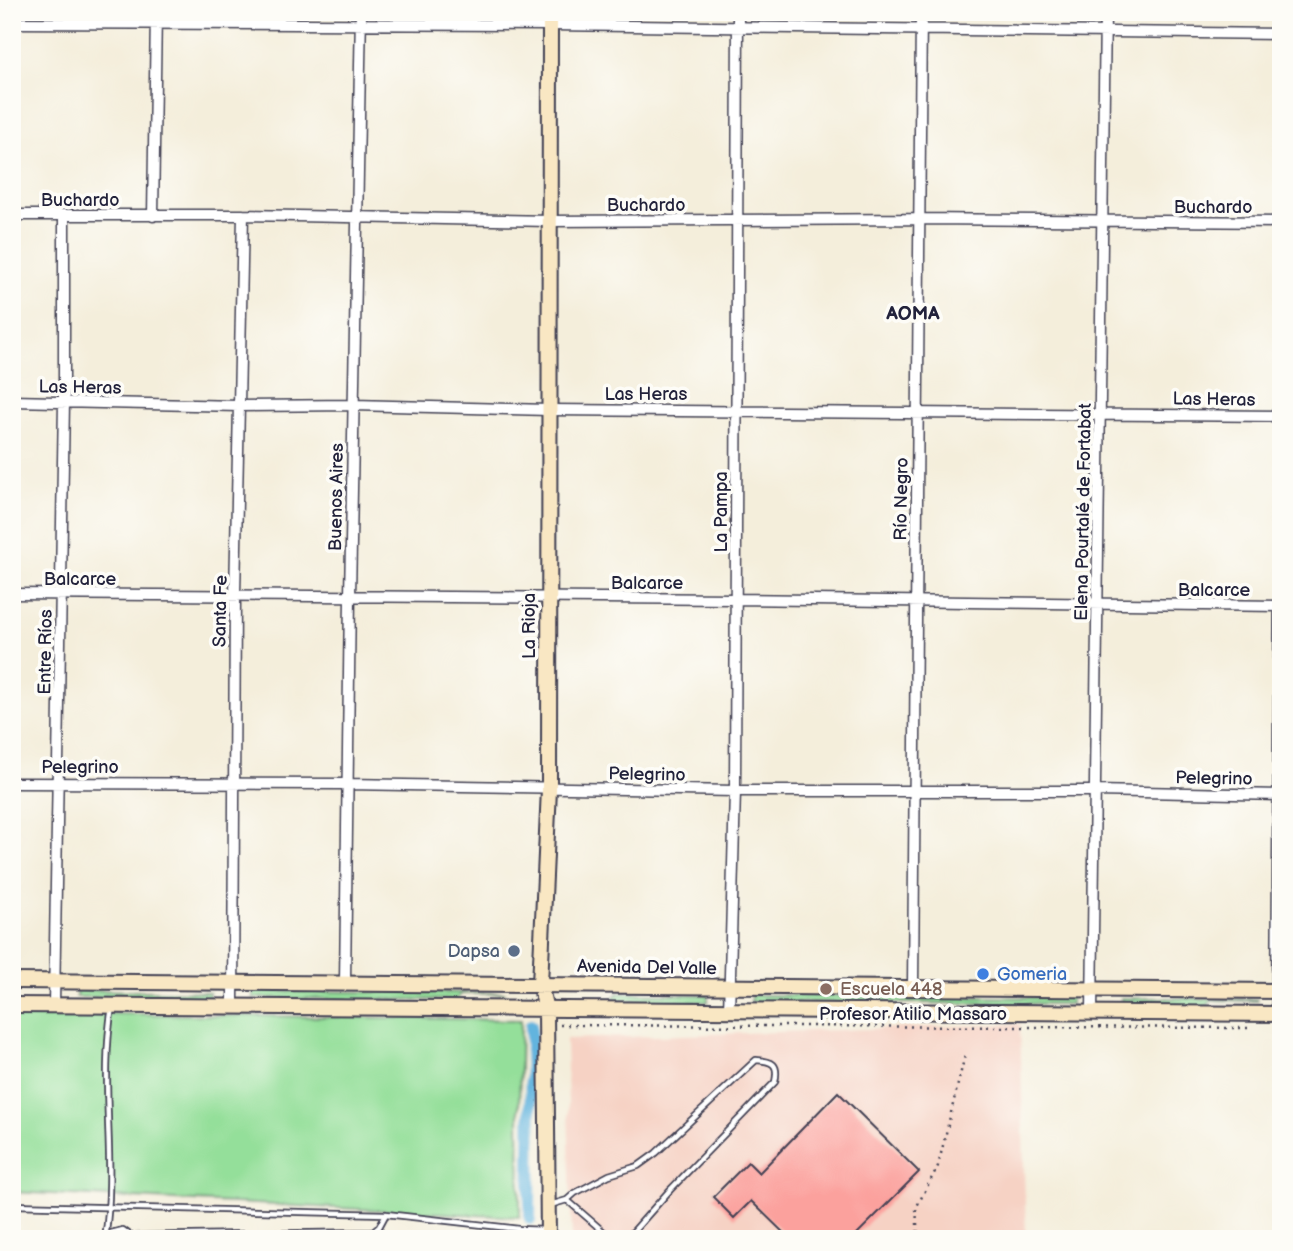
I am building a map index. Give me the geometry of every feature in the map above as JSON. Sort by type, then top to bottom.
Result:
[{"type":"main road","name":"La Rioja","points":[[548,1234],[545,1018],[540,984],[549,789],[550,19]]},
{"type":"main road","name":"Avenida Del Valle","points":[[12,981],[1279,991]]},
{"type":"main road","points":[[12,1005],[233,1008],[545,1018],[729,1012],[1279,1014]]},
{"type":"street","points":[[153,216],[156,12]]},
{"type":"street","name":"Buenos Aires","points":[[345,982],[361,12]]},
{"type":"street","name":"La Pampa","points":[[729,1012],[735,791],[737,12]]},
{"type":"street","name":"Río Negro","points":[[913,987],[921,12]]},
{"type":"street","name":"Elena Pourtalé de Fortabat","points":[[1092,1012],[1105,12]]},
{"type":"street","points":[[12,23],[361,24],[550,19],[737,27],[1281,34]]},
{"type":"street","name":"Buchardo","points":[[12,215],[243,215],[550,221],[921,219],[1103,223],[1281,222]]},
{"type":"street","name":"Entre Ríos","points":[[54,1005],[62,595],[64,215]]},
{"type":"street","name":"Santa Fe","points":[[233,1008],[235,596],[243,215]]},
{"type":"street","points":[[1279,1014],[1281,397]]},
{"type":"street","name":"Las Heras","points":[[12,401],[549,410],[1281,416]]},
{"type":"street","name":"Balcarce","points":[[12,594],[1280,606]]},
{"type":"street","name":"Pelegrino","points":[[12,783],[348,784],[735,791],[1096,791],[1280,795]]},
{"type":"lane","points":[[105,1238],[109,1207],[106,1042],[112,1006]]},
{"type":"lane","points":[[549,1205],[567,1200],[588,1185],[609,1175],[638,1166],[656,1153],[756,1060],[767,1060],[775,1066],[775,1082],[632,1233],[623,1239]]},
{"type":"lane","points":[[567,1200],[612,1239]]},
{"type":"lane","points":[[12,1205],[386,1214],[548,1234]]},
{"type":"lane","points":[[105,1238],[116,1230],[123,1230],[134,1238],[373,1232],[386,1214]]},
{"type":"path","name":"Profesor Atilio Massaro","points":[[545,1018],[1253,1028]]},
{"type":"path","points":[[918,1239],[916,1208],[939,1166],[965,1055]]},
{"type":"shaded area","points":[[1020,1024],[1026,1239],[572,1239],[566,1039]]},
{"type":"green space","points":[[76,990],[209,992],[209,998],[76,997]]},
{"type":"green space","points":[[253,991],[506,993],[461,994],[456,1000],[253,998]]},
{"type":"green space","points":[[618,993],[708,995],[708,1002],[568,999],[612,999]]},
{"type":"green space","points":[[751,995],[1071,998],[1071,1004],[751,1002]]},
{"type":"green space","points":[[1121,998],[1257,999],[1257,1001],[1212,1000],[1207,1006],[1121,1005]]},
{"type":"green space","points":[[12,1012],[521,1020],[520,1217],[12,1192]]},
{"type":"building","points":[[838,1092],[919,1172],[852,1239],[790,1239],[751,1201],[734,1218],[713,1197],[748,1162],[759,1173]]},
{"type":"waterway","points":[[530,1219],[531,1025]]},
{"type":"place","name":"Dapsa","points":[[514,951]]},
{"type":"place","name":"Gomeria","points":[[983,974]]},
{"type":"place","name":"Escuela 448","points":[[826,989]]},
{"type":"district","name":"AOMA","points":[[913,313]]}]
